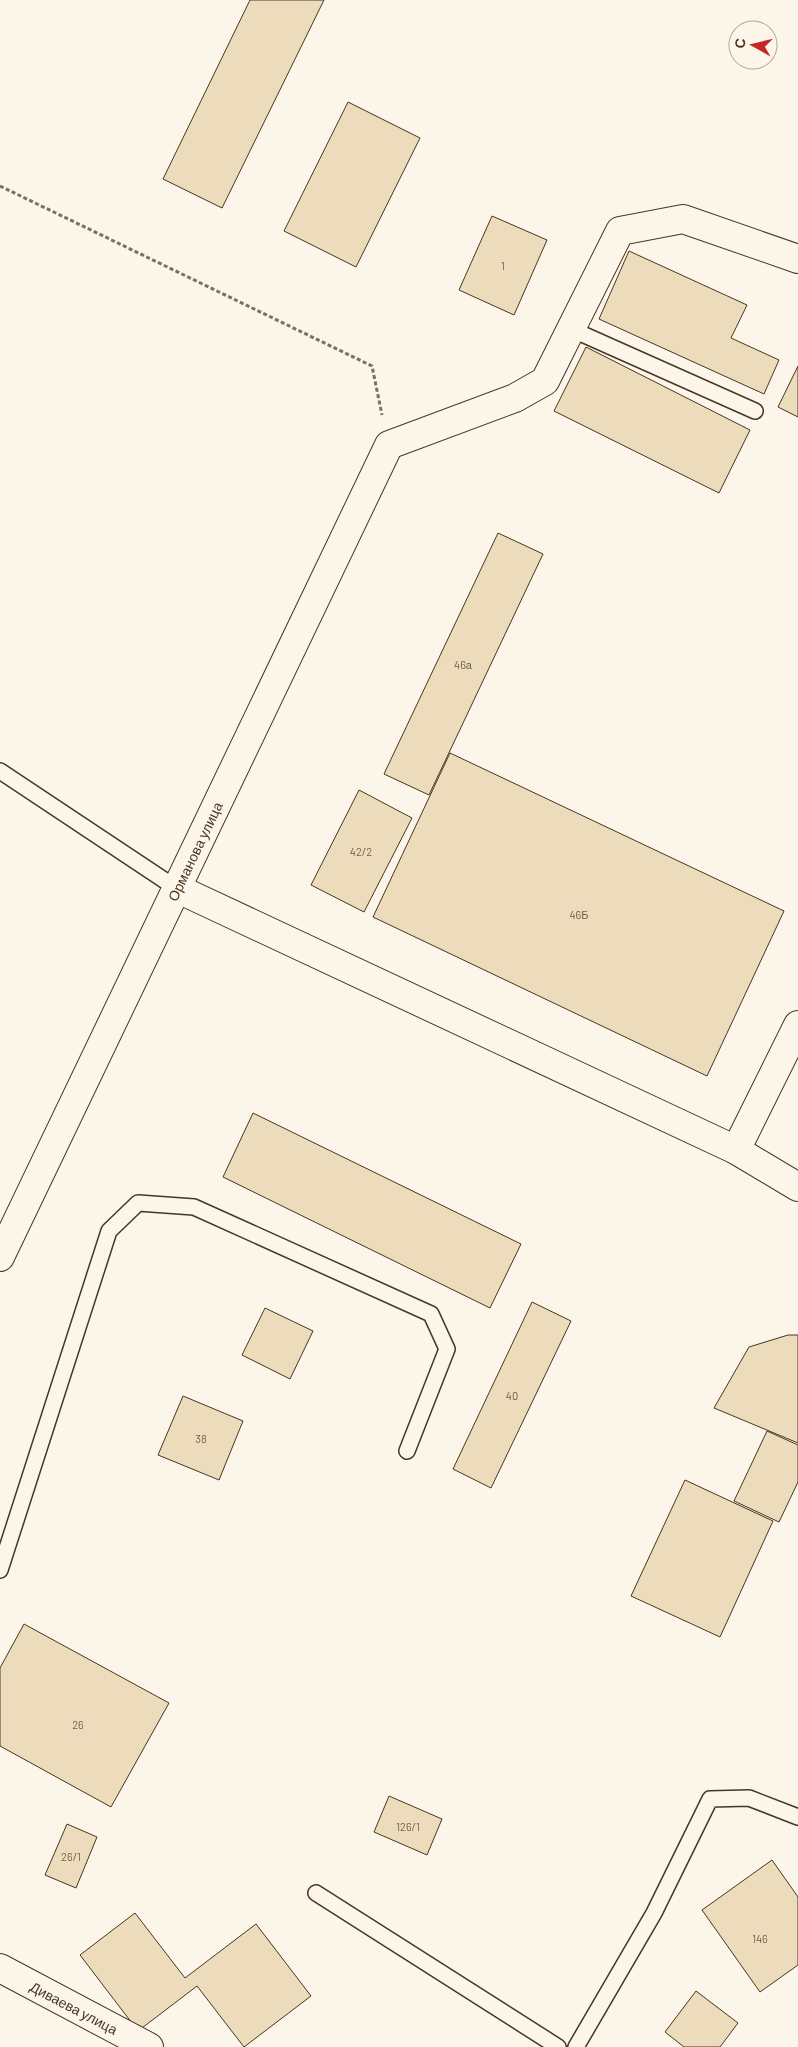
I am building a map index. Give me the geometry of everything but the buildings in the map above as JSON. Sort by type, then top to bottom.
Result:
[{"type":"street","points":[[389,445],[515,398],[545,381],[620,231],[683,219],[798,259]]},
{"type":"street","name":"Орманова улица","points":[[0,1257],[389,445]]},
{"type":"street","points":[[176,888],[736,1150],[798,1187]]},
{"type":"street","points":[[736,1150],[798,1025]]},
{"type":"street","name":"Диваева улица","points":[[0,1968],[149,2047]]},
{"type":"lane","points":[[571,329],[755,411]]},
{"type":"lane","points":[[0,770],[176,888]]},
{"type":"lane","points":[[0,1570],[110,1231],[138,1203],[194,1207],[431,1314],[447,1349],[407,1452]]},
{"type":"lane","points":[[576,2047],[654,1913],[710,1799],[749,1798],[798,1818]]},
{"type":"lane","points":[[316,1893],[558,2047]]},
{"type":"path","points":[[0,186],[372,366],[389,445]]}]
